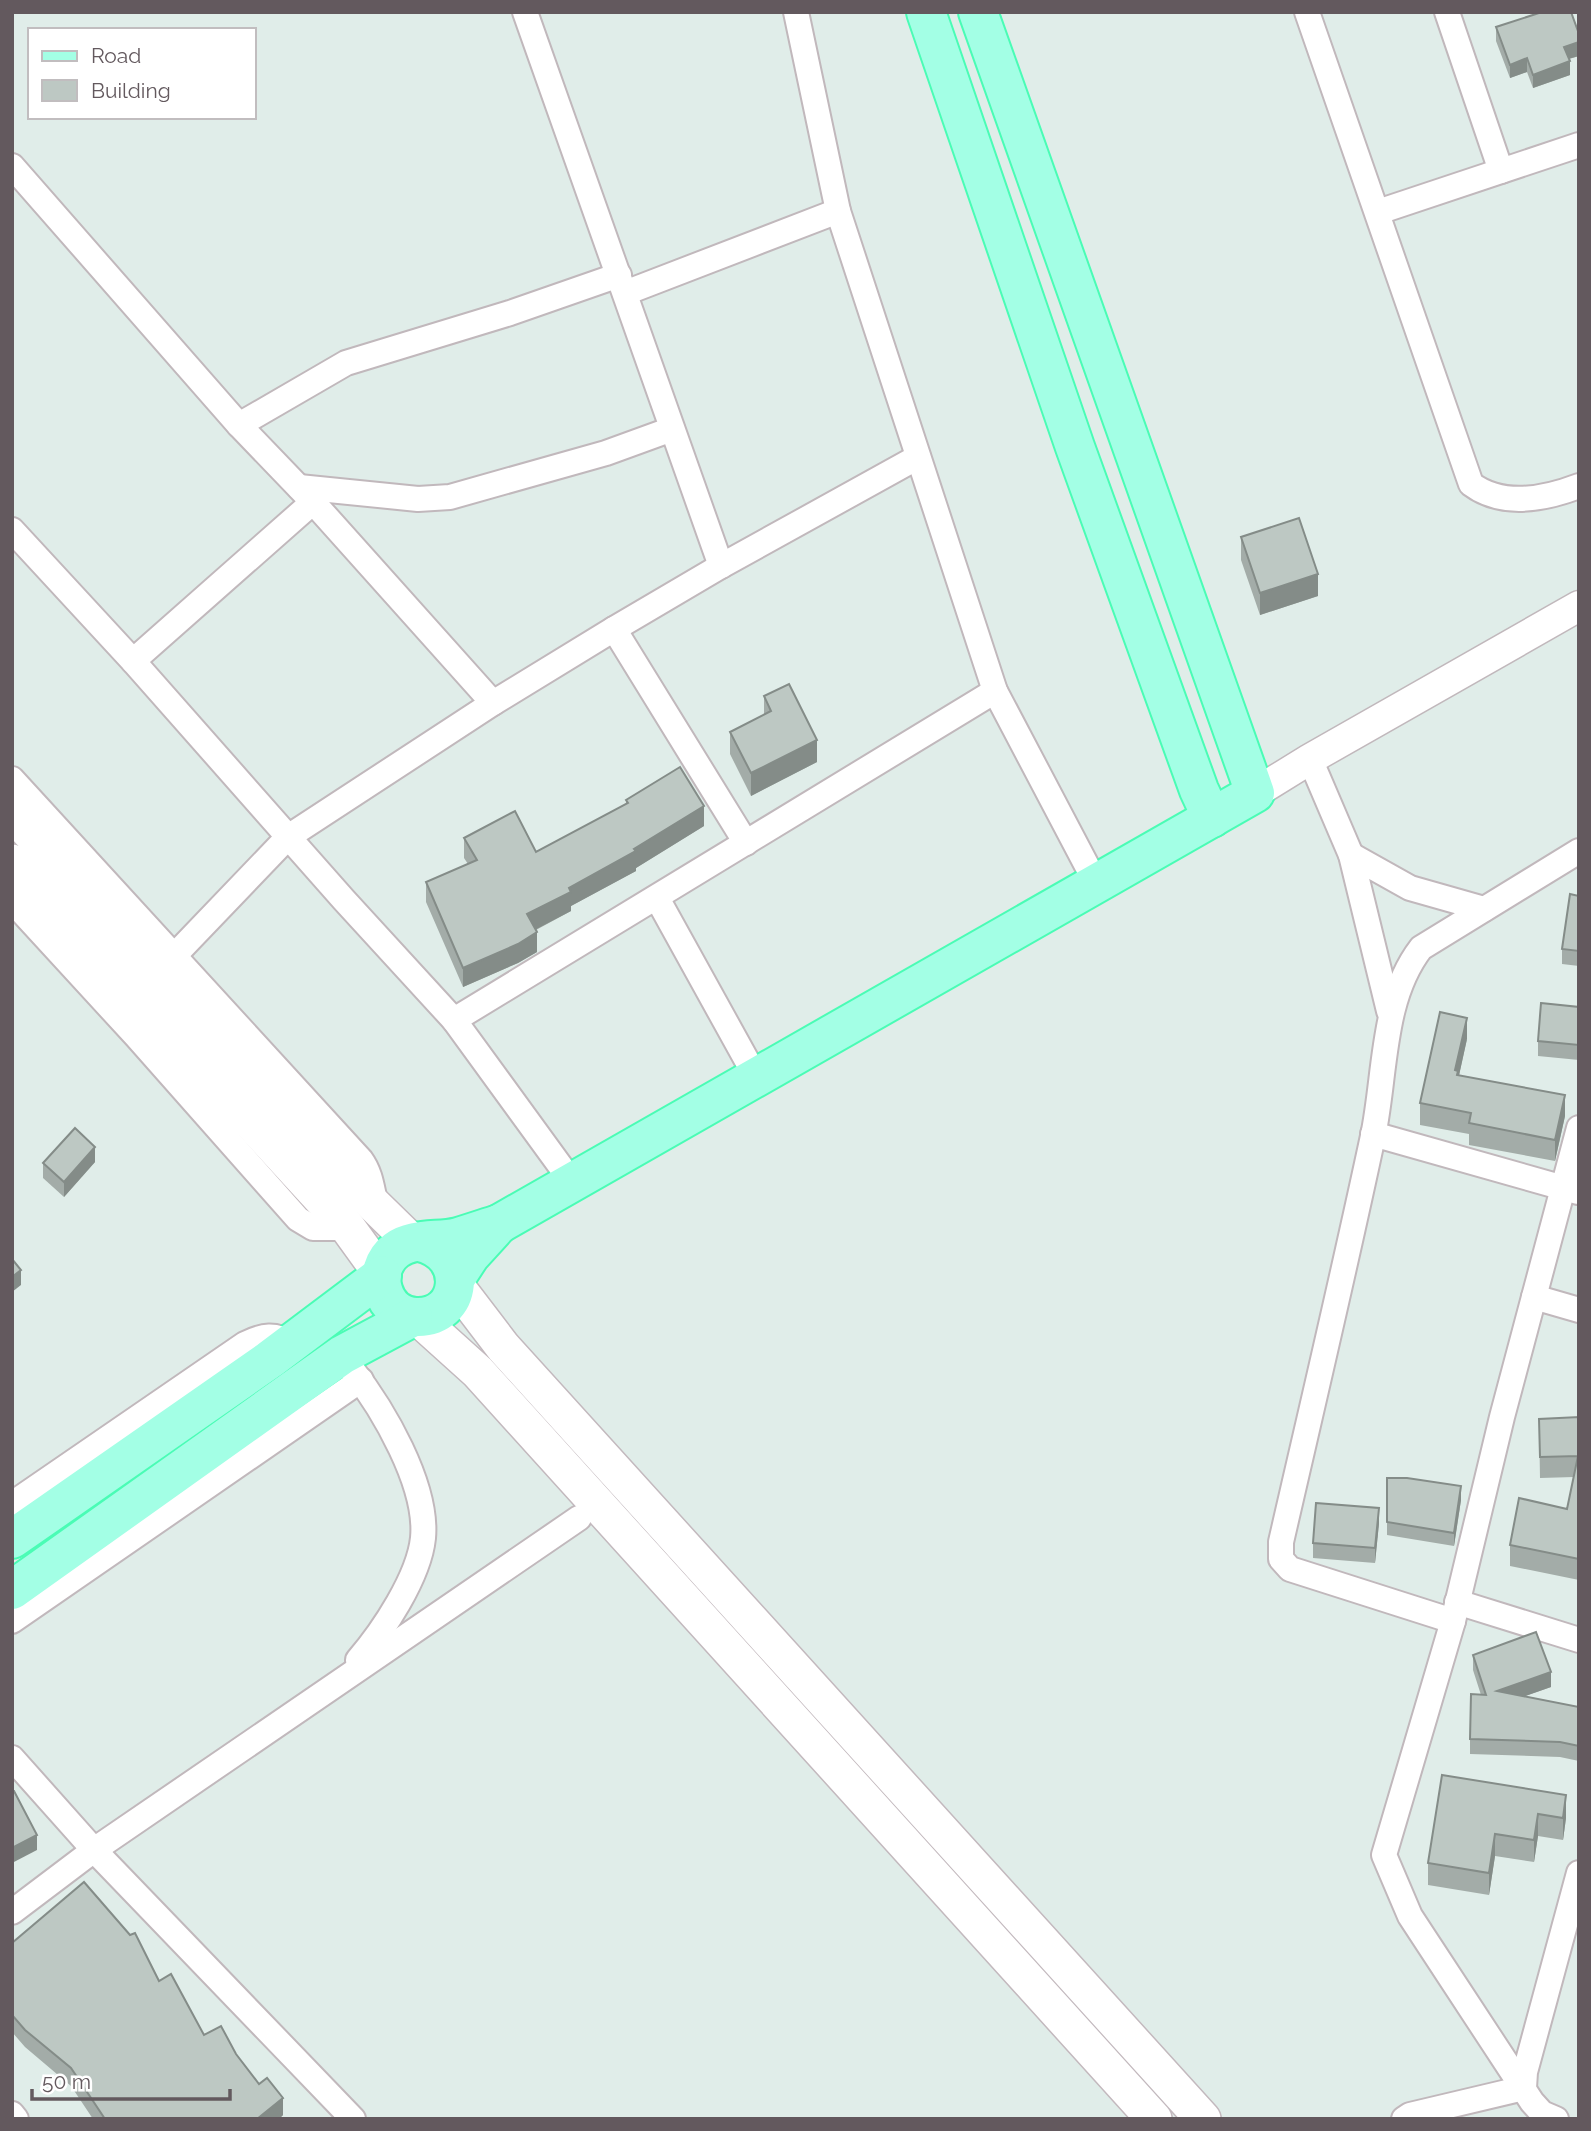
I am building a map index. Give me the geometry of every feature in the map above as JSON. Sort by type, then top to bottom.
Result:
[{"type":"main road","points":[[926,12],[1070,435],[1199,790],[1212,818]]},
{"type":"main road","points":[[978,12],[1255,793],[499,1224],[457,1237],[416,1243],[396,1250],[387,1259],[382,1275],[385,1296],[392,1307],[415,1317],[478,1372],[1154,2119]]},
{"type":"main road","points":[[12,813],[330,1162],[378,1211],[416,1243],[432,1245],[443,1252],[450,1261],[455,1282],[503,1348],[1203,2119]]},
{"type":"main road","points":[[12,862],[348,1228],[382,1275]]},
{"type":"main road","points":[[12,1590],[351,1368],[415,1317],[436,1313],[445,1306],[470,1256],[499,1224]]},
{"type":"main road","points":[[12,1539],[292,1344],[382,1275]]},
{"type":"street","points":[[525,12],[721,566]]},
{"type":"street","points":[[796,12],[838,211],[995,691],[1096,883]]},
{"type":"street","points":[[1307,12],[1471,484],[1490,495],[1511,499],[1548,497],[1579,486]]},
{"type":"street","points":[[1447,12],[1502,171]]},
{"type":"street","points":[[1378,212],[1579,145]]},
{"type":"street","points":[[15,176],[493,703]]},
{"type":"street","points":[[239,425],[346,363],[523,309],[622,284],[838,211]]},
{"type":"street","points":[[133,661],[306,495],[418,499],[450,497],[606,453],[673,429]]},
{"type":"street","points":[[174,956],[288,837],[493,703],[614,629],[721,566],[918,457]]},
{"type":"street","points":[[12,530],[133,661],[454,1020],[572,1182]]},
{"type":"street","points":[[1255,793],[1310,758],[1579,606]]},
{"type":"street","points":[[614,629],[746,843]]},
{"type":"street","points":[[454,1020],[995,691]]},
{"type":"street","points":[[1310,758],[1351,855],[1391,1018]]},
{"type":"street","points":[[12,779],[361,1160],[370,1174],[378,1211]]},
{"type":"street","points":[[1579,851],[1421,948],[1408,964],[1398,987],[1373,1134],[1281,1542],[1281,1559],[1290,1569],[1455,1612],[1579,1640]]},
{"type":"street","points":[[1351,855],[1410,888],[1484,909]]},
{"type":"street","points":[[657,898],[756,1077]]},
{"type":"street","points":[[12,901],[136,1035],[298,1219],[313,1228],[348,1228]]},
{"type":"street","points":[[1556,2119],[1542,2113],[1524,2088],[1410,1916],[1384,1855],[1455,1612],[1502,1418],[1535,1297],[1571,1190],[1579,1128]]},
{"type":"street","points":[[1373,1134],[1571,1190]]},
{"type":"street","points":[[1535,1297],[1579,1310]]},
{"type":"street","points":[[12,1504],[245,1344],[270,1335],[281,1337],[292,1344]]},
{"type":"street","points":[[12,1621],[351,1368],[382,1411],[414,1486],[423,1514],[423,1540],[407,1584],[369,1647],[344,1677]]},
{"type":"street","points":[[12,1912],[94,1850],[579,1518]]},
{"type":"street","points":[[12,1758],[342,2116]]},
{"type":"street","points":[[1524,2088],[1525,2072],[1579,1874]]},
{"type":"street","points":[[1404,2119],[1410,2115],[1524,2088]]},
{"type":"street","points":[[12,2115],[16,2119]]},
{"type":"building","points":[[1542,12],[1571,12],[1579,42],[1564,47],[1570,61],[1533,75],[1527,58],[1510,65],[1496,27]]},
{"type":"building","points":[[1299,518],[1318,574],[1260,593],[1241,537]]},
{"type":"building","points":[[789,684],[817,740],[751,773],[730,732],[771,711],[764,696]]},
{"type":"building","points":[[680,767],[704,806],[634,849],[636,851],[569,888],[571,892],[527,914],[537,932],[518,944],[463,968],[426,882],[477,860],[464,838],[515,811],[536,852],[628,803],[626,800]]},
{"type":"building","points":[[1570,894],[1579,896],[1579,951],[1562,949]]},
{"type":"building","points":[[1541,1003],[1579,1007],[1579,1045],[1538,1041]]},
{"type":"building","points":[[1440,1012],[1467,1018],[1455,1070],[1458,1071],[1457,1075],[1565,1095],[1555,1140],[1469,1123],[1471,1113],[1420,1103]]},
{"type":"building","points":[[75,1128],[95,1147],[64,1182],[43,1163]]},
{"type":"building","points":[[12,1259],[21,1270],[12,1277]]},
{"type":"building","points":[[1579,1417],[1579,1559],[1510,1545],[1519,1498],[1567,1509],[1578,1456],[1540,1457],[1539,1419]]},
{"type":"building","points":[[1387,1478],[1407,1478],[1461,1486],[1454,1533],[1387,1522]]},
{"type":"building","points":[[1316,1503],[1379,1508],[1375,1548],[1313,1543]]},
{"type":"building","points":[[1536,1632],[1551,1672],[1497,1691],[1579,1707],[1579,1746],[1560,1742],[1470,1739],[1471,1694],[1486,1695],[1473,1655]]},
{"type":"building","points":[[1442,1775],[1566,1795],[1563,1818],[1538,1814],[1534,1840],[1495,1834],[1489,1873],[1428,1863]]},
{"type":"building","points":[[12,1791],[37,1835],[12,1848]]},
{"type":"building","points":[[84,1882],[130,1935],[135,1933],[159,1981],[171,1974],[204,2035],[221,2026],[236,2054],[259,2084],[267,2078],[283,2098],[257,2119],[105,2119],[71,2068],[25,2030],[12,2015],[12,1943]]}]
